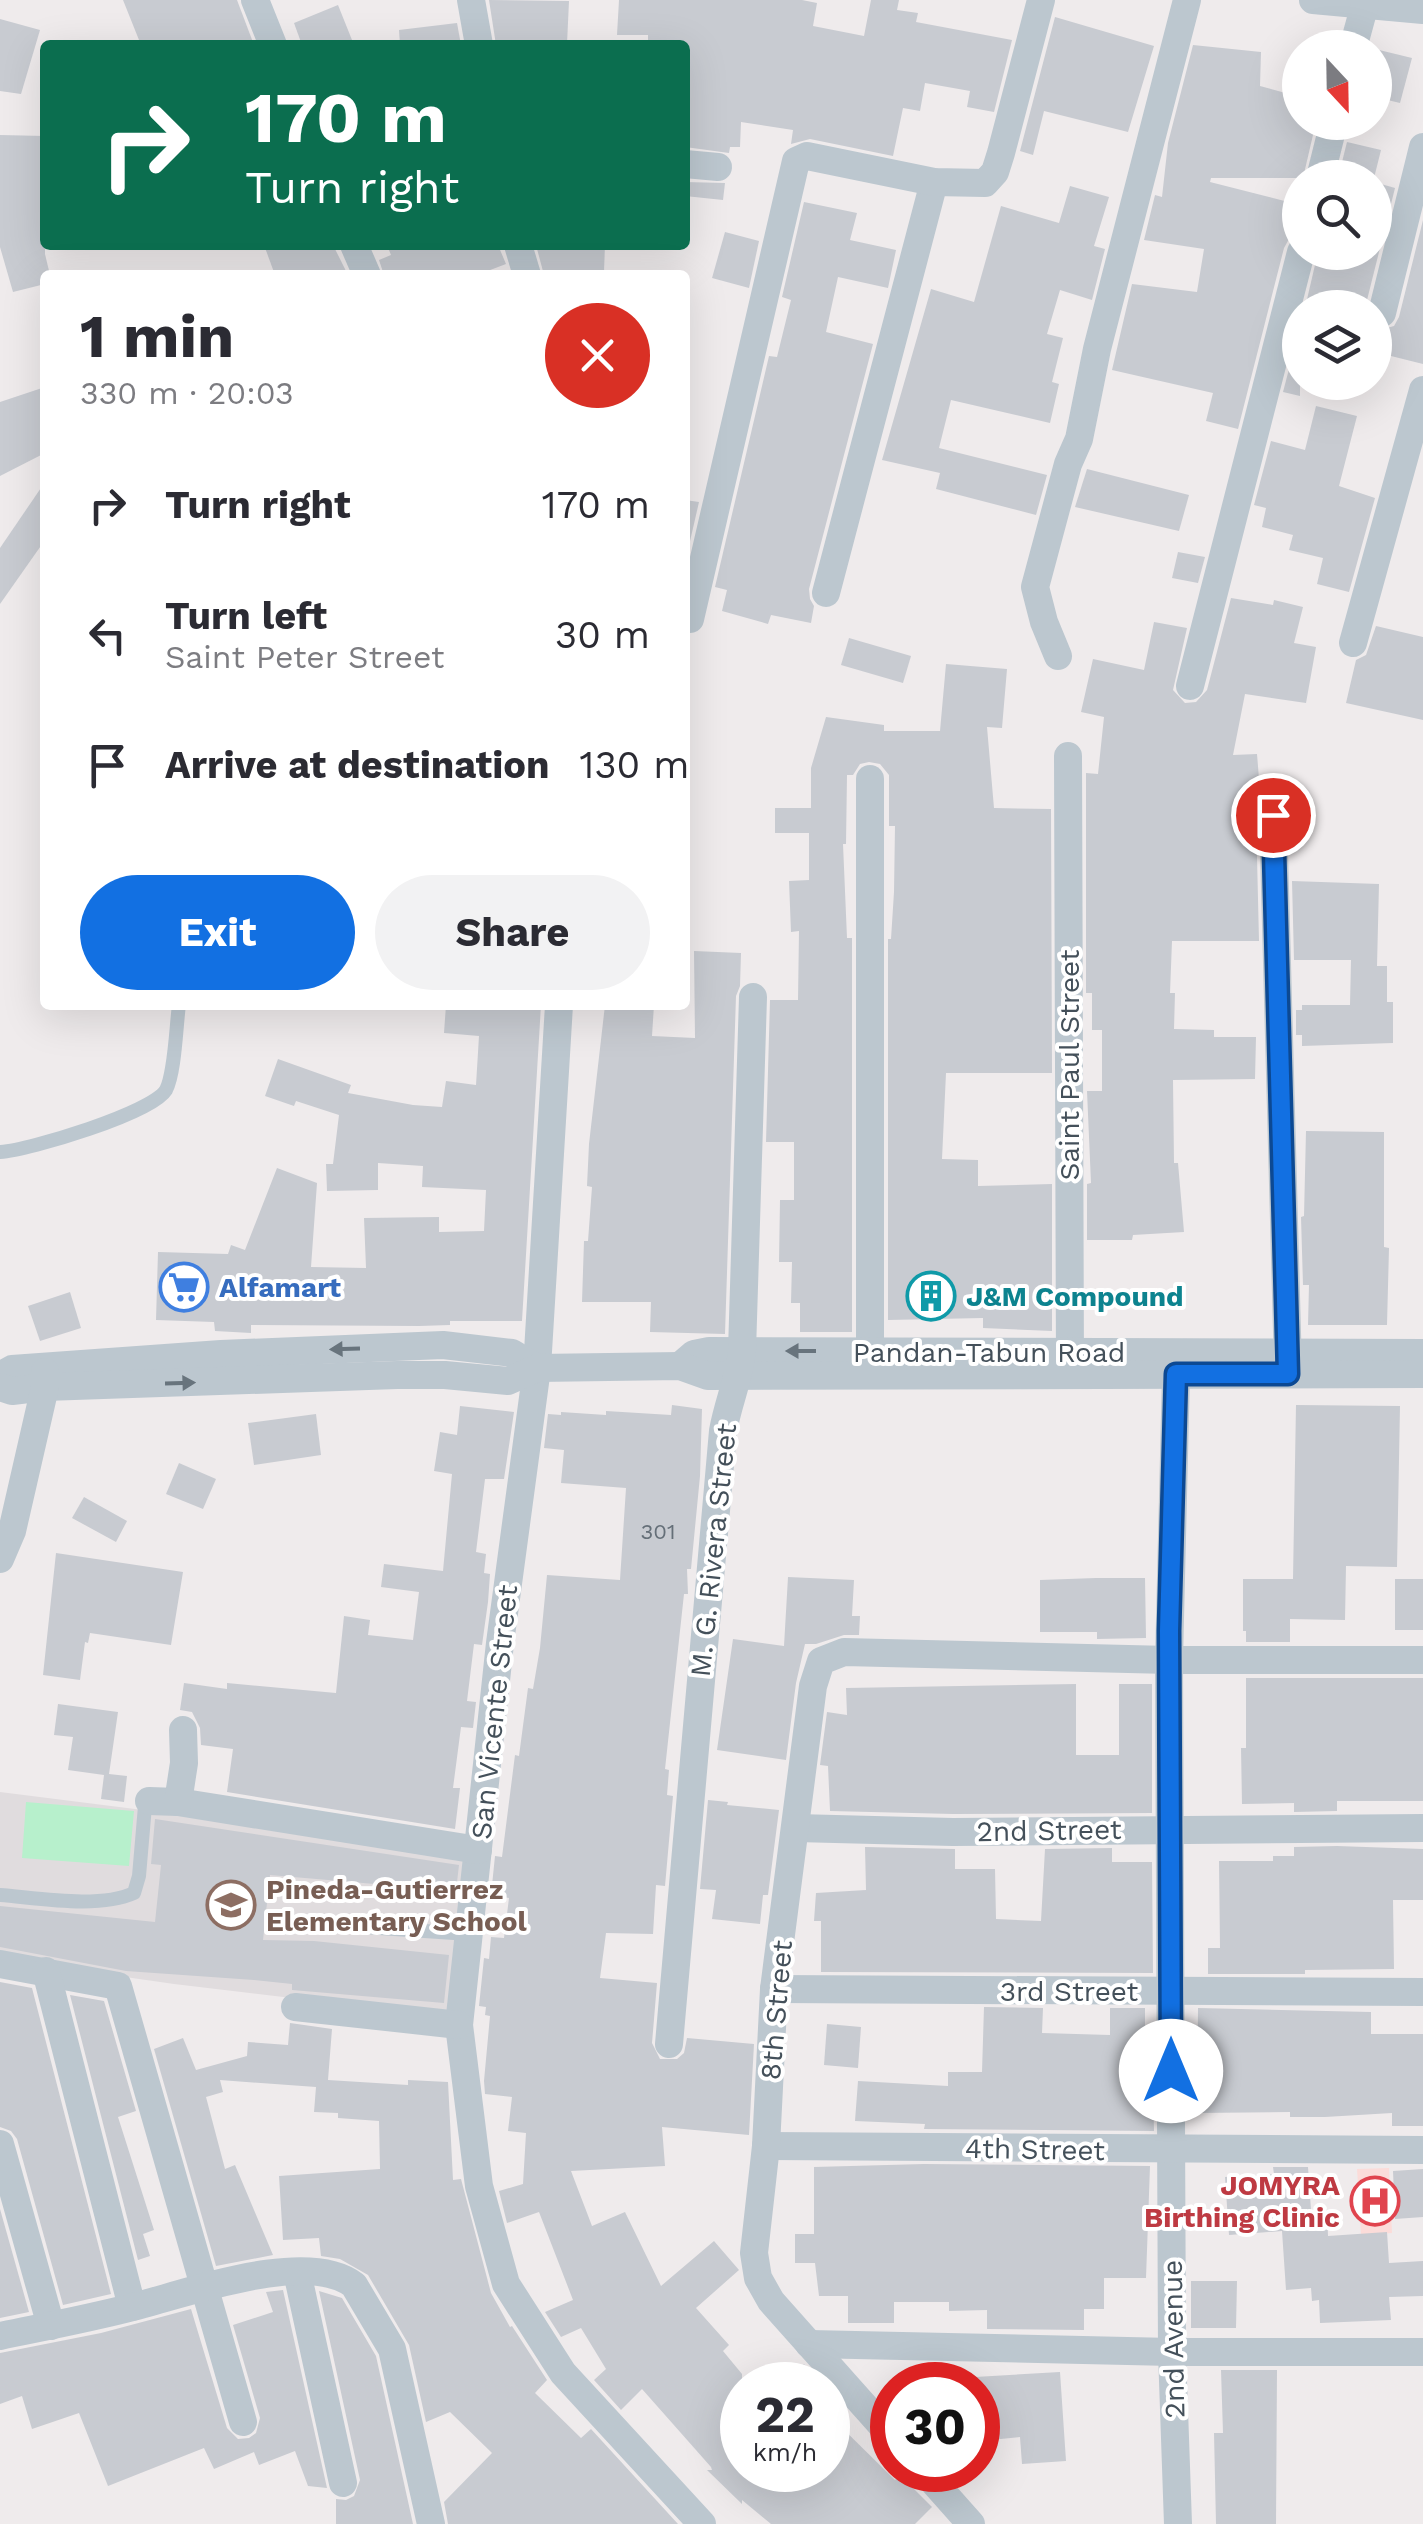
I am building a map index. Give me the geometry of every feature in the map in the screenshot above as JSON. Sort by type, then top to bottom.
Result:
[{"type":"street","points":[[255,0],[271,40]]},
{"type":"street","points":[[471,0],[478,40]]},
{"type":"street","points":[[690,619],[796,161],[807,156],[934,182],[986,184],[995,172],[1041,0]]},
{"type":"street","points":[[1058,656],[1035,587],[1068,464],[1079,440],[1097,349],[1187,0]]},
{"type":"street","points":[[1328,0],[1423,10]]},
{"type":"street","points":[[1358,30],[1365,4]]},
{"type":"street","points":[[1388,290],[1423,147]]},
{"type":"street","points":[[690,164],[718,166]]},
{"type":"street","points":[[826,593],[934,182]]},
{"type":"street","points":[[1190,686],[1296,270]]},
{"type":"street","points":[[1353,643],[1423,390]]},
{"type":"street","name":"Saint Paul Street","points":[[1068,756],[1070,1363]]},
{"type":"street","points":[[870,779],[870,1363]]},
{"type":"street","points":[[1273,815],[1288,1363]]},
{"type":"street","name":"M. G. Rivera Street","points":[[668,2044],[723,1431],[741,1363],[753,997]]},
{"type":"street","name":"San Vicente Street","points":[[559,1010],[538,1368],[500,1643],[460,2024],[479,2186],[506,2284],[562,2373],[701,2524]]},
{"type":"street","points":[[443,1345],[444,1375]]},
{"type":"street","name":"Pandan-Tabun Road","points":[[0,1376],[12,1369],[45,1376],[222,1367],[443,1345],[512,1353],[538,1368]]},
{"type":"street","points":[[396,1347],[397,1375]]},
{"type":"street","name":"Pandan-Tabun Road","points":[[1070,1363],[1176,1374],[1423,1353]]},
{"type":"street","name":"Pandan-Tabun Road","points":[[222,1367],[508,1381],[538,1368],[680,1366],[702,1375],[741,1363],[1288,1363],[1423,1374]]},
{"type":"street","name":"2nd Avenue","points":[[1176,1374],[1169,1660],[1172,2352],[1178,2524]]},
{"type":"street","points":[[0,1559],[12,1531],[45,1376]]},
{"type":"street","name":"Pandan-Tabun Road","points":[[0,1387],[12,1391],[45,1376]]},
{"type":"street","name":"8th Street","points":[[870,2413],[771,2301],[758,2278],[754,2254],[766,2146],[774,1989],[812,1686],[821,1662],[844,1652],[1169,1660]]},
{"type":"street","points":[[1169,1660],[1423,1660]]},
{"type":"street","points":[[178,1802],[184,1763],[183,1730]]},
{"type":"street","points":[[148,1801],[178,1802],[478,1850]]},
{"type":"street","name":"2nd Street","points":[[796,1828],[953,1832],[1423,1828]]},
{"type":"street","points":[[0,1964],[118,1986],[243,2422]]},
{"type":"street","points":[[46,1970],[132,2307]]},
{"type":"street","name":"3rd Street","points":[[774,1989],[1423,1992]]},
{"type":"street","points":[[295,2007],[460,2024]]},
{"type":"street","points":[[0,2144],[50,2326]]},
{"type":"street","name":"4th Street","points":[[766,2146],[1423,2150]]},
{"type":"street","points":[[298,2272],[343,2483]]},
{"type":"street","points":[[0,2336],[252,2275],[298,2272],[344,2277],[354,2285],[392,2349],[432,2524]]},
{"type":"street","points":[[808,2344],[1172,2352],[1423,2352]]},
{"type":"street","points":[[943,2492],[971,2524]]},
{"type":"lane","points":[[0,1152],[50,1142],[154,1102],[168,1088],[178,1010]]},
{"type":"lane","points":[[0,1895],[60,1900],[121,1899],[134,1893],[148,1801]]},
{"type":"lane","points":[[320,1924],[469,1934]]},
{"type":"shaded area","name":"Pineda-Gutierrez Elementary School","points":[[0,1792],[468,1851],[451,2017],[0,1959]]},
{"type":"shaded area","name":"JOMYRA Birthing Clinic","points":[[1389,2168],[1392,2233],[1361,2235],[1357,2169]]},
{"type":"green space","points":[[26,1802],[134,1811],[129,1866],[22,1858]]},
{"type":"building","points":[[123,0],[237,0],[252,40],[139,40]]},
{"type":"building","points":[[489,0],[569,1],[567,40],[495,40]]},
{"type":"building","points":[[619,0],[802,0],[817,3],[813,26],[864,36],[871,0],[899,0],[897,10],[918,13],[916,22],[1012,40],[994,112],[967,107],[970,91],[925,83],[920,111],[903,108],[893,156],[810,139],[791,144],[793,130],[741,122],[740,147],[730,147],[729,153],[690,148],[690,40],[617,35]]},
{"type":"building","points":[[338,5],[352,40],[300,40],[294,23]]},
{"type":"building","points":[[1055,17],[1154,46],[1128,132],[1044,111],[1033,155],[1020,151]]},
{"type":"building","points":[[0,19],[40,30],[21,94],[0,91]]},
{"type":"building","points":[[457,23],[460,40],[400,40],[399,30]]},
{"type":"building","points":[[1193,45],[1261,52],[1260,86],[1282,92],[1282,140],[1312,140],[1307,160],[1282,160],[1282,178],[1211,178],[1210,182],[1282,200],[1282,256],[1238,429],[1206,421],[1213,393],[1112,370],[1132,284],[1197,292],[1204,249],[1144,240],[1155,195],[1162,197],[1168,143]]},
{"type":"building","points":[[1392,53],[1412,58],[1400,103],[1392,101]]},
{"type":"building","points":[[0,135],[40,136],[40,250],[45,250],[49,270],[40,270],[40,285],[13,292],[0,247]]},
{"type":"building","points":[[1347,142],[1381,150],[1378,160],[1342,160]]},
{"type":"building","points":[[690,182],[725,183],[723,200],[690,197]]},
{"type":"building","points":[[1070,186],[1109,197],[1094,246],[1105,249],[1092,300],[1060,290],[1047,334],[1063,338],[1052,382],[1059,384],[1050,423],[951,400],[939,448],[1047,475],[1036,515],[936,489],[940,473],[882,460],[931,289],[974,302],[1001,206],[1059,223]]},
{"type":"building","points":[[804,202],[857,213],[850,240],[896,250],[888,288],[838,277],[826,332],[873,344],[809,589],[814,606],[811,623],[771,615],[768,624],[722,611],[727,590],[715,587],[769,356],[777,357],[791,300],[782,297]]},
{"type":"building","points":[[1423,220],[1423,364],[1392,356],[1392,327],[1399,317]]},
{"type":"building","points":[[725,232],[759,241],[749,288],[712,278]]},
{"type":"building","points":[[266,250],[336,250],[346,270],[273,270]]},
{"type":"building","points":[[389,250],[500,250],[506,264],[490,270],[382,270],[379,260],[391,255]]},
{"type":"building","points":[[537,250],[605,250],[604,270],[543,270]]},
{"type":"building","points":[[1314,270],[1374,270],[1370,290],[1309,290]]},
{"type":"building","points":[[40,389],[40,456],[0,476],[0,402]]},
{"type":"building","points":[[1316,406],[1357,416],[1339,486],[1375,498],[1349,592],[1317,584],[1323,558],[1289,550],[1293,535],[1262,527],[1266,508],[1254,505],[1271,441],[1305,450]]},
{"type":"building","points":[[1087,469],[1189,495],[1179,531],[1075,507]]},
{"type":"building","points":[[40,489],[40,547],[0,604],[0,548]]},
{"type":"building","points":[[690,501],[699,502],[690,541]]},
{"type":"building","points":[[1178,552],[1205,557],[1198,583],[1172,578]]},
{"type":"building","points":[[1231,598],[1273,605],[1274,600],[1303,607],[1294,643],[1316,647],[1306,703],[1245,694],[1233,755],[1257,754],[1261,803],[1256,815],[1259,941],[1172,941],[1170,993],[1175,993],[1174,1029],[1214,1030],[1214,1037],[1256,1037],[1255,1079],[1173,1080],[1174,1163],[1178,1163],[1184,1232],[1133,1235],[1132,1240],[1087,1240],[1087,1184],[1091,1183],[1087,1091],[1102,1091],[1102,1030],[1092,1030],[1092,993],[1086,993],[1086,773],[1098,774],[1104,717],[1081,712],[1093,659],[1144,670],[1154,622],[1187,628],[1173,690],[1185,703],[1196,702],[1207,690]]},
{"type":"building","points":[[1376,626],[1423,637],[1423,720],[1346,703],[1356,660],[1366,655]]},
{"type":"building","points":[[849,638],[911,656],[903,683],[841,665]]},
{"type":"building","points":[[946,664],[1007,669],[1002,728],[987,727],[994,808],[1051,809],[1052,1073],[946,1073],[942,1159],[978,1160],[978,1186],[1052,1184],[1052,1331],[983,1328],[983,1318],[888,1320],[888,939],[894,892],[895,826],[889,826],[889,775],[880,764],[869,762],[860,764],[853,775],[847,775],[843,844],[847,938],[852,938],[852,1332],[800,1332],[800,1303],[791,1303],[792,1262],[779,1262],[780,1200],[794,1200],[794,1142],[766,1142],[770,1000],[798,1000],[799,931],[791,932],[789,881],[809,880],[809,833],[775,833],[775,808],[811,808],[811,768],[826,717],[884,725],[884,731],[940,731]]},
{"type":"building","points":[[1292,881],[1379,884],[1377,966],[1387,966],[1387,1002],[1393,1002],[1393,1043],[1302,1046],[1302,1035],[1296,1035],[1296,1010],[1302,1010],[1302,1005],[1350,1005],[1351,960],[1294,960]]},
{"type":"building","points":[[694,951],[741,953],[736,996],[725,1334],[650,1332],[651,1302],[582,1302],[584,1241],[588,1241],[592,1187],[587,1186],[589,1144],[604,1010],[654,1010],[652,1036],[695,1038]]},
{"type":"building","points":[[446,1010],[541,1010],[522,1321],[450,1321],[450,1325],[419,1326],[251,1325],[251,1333],[215,1331],[214,1322],[156,1320],[158,1252],[228,1254],[231,1245],[245,1250],[277,1168],[317,1183],[311,1267],[366,1268],[364,1218],[439,1217],[439,1232],[484,1231],[486,1190],[422,1187],[423,1166],[378,1163],[378,1190],[327,1191],[326,1164],[333,1164],[339,1115],[265,1096],[278,1059],[351,1085],[348,1093],[442,1107],[446,1081],[476,1085],[479,1036],[444,1033]]},
{"type":"building","points":[[1306,1131],[1384,1132],[1384,1247],[1389,1248],[1387,1325],[1308,1325],[1309,1285],[1303,1285],[1301,1217]]},
{"type":"building","points":[[70,1292],[81,1328],[40,1341],[28,1306]]},
{"type":"building","points":[[672,1405],[702,1409],[691,1569],[687,1569],[688,1594],[684,1594],[665,1769],[669,1770],[667,1795],[673,1796],[665,1886],[656,1885],[653,1934],[606,1933],[600,1978],[657,1983],[652,2043],[660,2059],[677,2059],[684,2053],[687,2038],[754,2044],[749,2135],[662,2127],[665,2166],[571,2171],[592,2226],[625,2212],[661,2286],[714,2241],[739,2270],[696,2308],[729,2345],[723,2351],[732,2362],[720,2362],[720,2483],[707,2470],[711,2467],[642,2389],[621,2410],[594,2380],[606,2369],[581,2328],[561,2337],[545,2312],[573,2300],[539,2212],[507,2223],[499,2191],[523,2184],[526,2133],[508,2131],[512,2097],[485,2094],[490,2016],[485,2015],[486,2007],[479,2006],[484,1958],[489,1959],[491,1937],[504,1938],[509,1898],[491,1895],[495,1856],[502,1857],[515,1755],[519,1756],[528,1688],[533,1689],[540,1648],[547,1575],[620,1580],[626,1488],[561,1483],[564,1450],[544,1448],[548,1414],[606,1415],[606,1411],[671,1415]]},
{"type":"building","points":[[1296,1405],[1400,1406],[1397,1567],[1346,1566],[1345,1620],[1290,1619],[1290,1642],[1246,1642],[1243,1579],[1293,1579]]},
{"type":"building","points":[[460,1406],[514,1412],[504,1479],[485,1479],[476,1552],[486,1554],[484,1573],[490,1574],[488,1602],[482,1645],[474,1644],[467,1701],[476,1702],[473,1728],[461,1727],[453,1788],[460,1788],[455,1829],[227,1792],[233,1749],[201,1745],[200,1728],[192,1712],[180,1710],[184,1683],[227,1689],[227,1683],[336,1693],[344,1616],[370,1620],[368,1635],[413,1640],[419,1592],[381,1587],[384,1564],[443,1571],[452,1474],[434,1471],[440,1432],[457,1435]]},
{"type":"building","points":[[316,1414],[321,1455],[254,1465],[248,1423]]},
{"type":"building","points":[[179,1463],[216,1479],[203,1509],[166,1494]]},
{"type":"building","points":[[84,1497],[127,1521],[116,1542],[72,1518]]},
{"type":"building","points":[[56,1553],[183,1572],[171,1645],[90,1633],[88,1643],[85,1642],[80,1680],[43,1675]]},
{"type":"building","points":[[788,1577],[854,1580],[852,1616],[860,1616],[859,1635],[805,1644],[786,1760],[717,1750],[733,1639],[784,1646]]},
{"type":"building","points":[[1145,1578],[1146,1638],[1097,1639],[1097,1632],[1040,1632],[1040,1580]]},
{"type":"building","points":[[1395,1579],[1423,1579],[1423,1630],[1395,1630]]},
{"type":"building","points":[[1246,1678],[1423,1678],[1423,1801],[1337,1801],[1337,1811],[1294,1812],[1294,1803],[1242,1804]]},
{"type":"building","points":[[1076,1684],[1076,1755],[1119,1755],[1119,1684],[1152,1684],[1152,1813],[830,1811],[828,1766],[820,1765],[827,1712],[847,1715],[846,1688]]},
{"type":"building","points":[[58,1704],[118,1712],[109,1774],[127,1776],[124,1802],[101,1799],[104,1775],[68,1770],[73,1737],[54,1735]]},
{"type":"building","points":[[708,1800],[779,1810],[768,1895],[763,1895],[760,1924],[712,1919],[716,1890],[700,1889]]},
{"type":"building","points":[[155,1819],[459,1865],[456,1891],[270,1875],[263,1940],[314,1941],[449,1955],[444,2003],[292,1990],[292,1984],[254,1980],[126,1971],[0,1947],[0,1906],[155,1922],[161,1865],[151,1864]]},
{"type":"building","points":[[865,1847],[955,1849],[955,1869],[995,1869],[996,1919],[1041,1921],[1045,1849],[1112,1848],[1112,1862],[1152,1862],[1153,1973],[821,1972],[821,1921],[814,1921],[816,1893],[866,1890]]},
{"type":"building","points":[[1294,1847],[1423,1849],[1423,1900],[1393,1900],[1394,1969],[1208,1974],[1208,1948],[1220,1948],[1219,1861],[1273,1861],[1273,1856],[1294,1856]]},
{"type":"building","points":[[0,1982],[32,1988],[111,2294],[63,2305],[17,2139],[11,2131],[0,2127]]},
{"type":"building","points":[[70,1995],[104,2001],[136,2111],[118,2117],[154,2230],[143,2234],[150,2256],[138,2260]]},
{"type":"building","points":[[984,2007],[1043,2008],[1042,2033],[1110,2035],[1110,2008],[1145,2008],[1145,2091],[1153,2091],[1154,2131],[924,2129],[925,2124],[855,2121],[858,2081],[948,2086],[948,2072],[982,2072]]},
{"type":"building","points":[[1198,2008],[1371,2012],[1371,2034],[1423,2034],[1423,2126],[1392,2126],[1392,2113],[1290,2117],[1290,2112],[1197,2113]]},
{"type":"building","points":[[290,2023],[332,2029],[328,2080],[408,2085],[408,2080],[448,2082],[453,2180],[461,2179],[491,2293],[547,2380],[535,2393],[581,2438],[591,2429],[678,2524],[448,2524],[444,2502],[492,2453],[450,2412],[426,2422],[409,2345],[368,2275],[340,2259],[321,2256],[319,2238],[283,2240],[279,2176],[380,2169],[379,2121],[314,2112],[316,2087],[220,2080],[223,2092],[206,2097],[225,2169],[235,2165],[273,2255],[216,2266],[154,2049],[183,2038],[196,2070],[247,2056],[248,2042],[288,2045]]},
{"type":"building","points":[[827,2024],[861,2027],[858,2068],[824,2065]]},
{"type":"building","points":[[1150,2166],[1146,2278],[1104,2278],[1104,2309],[1084,2309],[1084,2330],[987,2329],[987,2310],[949,2311],[949,2302],[894,2302],[894,2323],[848,2323],[848,2296],[819,2296],[815,2263],[795,2263],[795,2234],[814,2234],[814,2167]]},
{"type":"building","points":[[1273,2167],[1308,2167],[1311,2210],[1327,2209],[1328,2236],[1387,2232],[1389,2263],[1423,2261],[1423,2296],[1389,2297],[1391,2320],[1320,2323],[1319,2300],[1312,2301],[1311,2288],[1286,2290],[1282,2231],[1229,2235],[1225,2177],[1274,2174]]},
{"type":"building","points":[[1423,2169],[1423,2217],[1395,2219],[1393,2171]]},
{"type":"building","points":[[0,2209],[29,2312],[0,2318]]},
{"type":"building","points":[[1191,2281],[1237,2281],[1236,2328],[1191,2328]]},
{"type":"building","points":[[283,2290],[327,2488],[308,2486],[295,2451],[259,2465],[254,2452],[214,2469],[204,2448],[108,2486],[79,2413],[32,2429],[22,2396],[0,2404],[0,2353],[101,2333],[191,2309],[227,2428],[238,2439],[249,2438],[256,2433],[260,2418],[233,2325],[273,2312],[266,2292]]},
{"type":"building","points":[[319,2291],[342,2298],[376,2356],[413,2524],[336,2524],[336,2499],[354,2496],[360,2480]]},
{"type":"building","points":[[1221,2370],[1277,2370],[1276,2524],[1216,2524],[1214,2433],[1223,2433]]},
{"type":"building","points":[[1060,2372],[1066,2461],[1022,2464],[1020,2437],[1000,2439],[1000,2376]]},
{"type":"building","points":[[850,2436],[870,2455],[870,2492],[917,2492],[932,2507],[915,2524],[771,2524],[742,2500],[742,2504],[730,2492],[850,2492]]},
{"type":"place","name":"Alfamart","points":[[184,1287]]},
{"type":"place","name":"J&M Compound","points":[[931,1296]]},
{"type":"place","name":"Pineda-Gutierrez Elementary School","points":[[231,1905]]},
{"type":"place","name":"JOMYRA Birthing Clinic","points":[[1375,2201]]},
{"type":"route","points":[[1171,2071],[1169,1631],[1176,1374],[1288,1374],[1273,815]]}]
